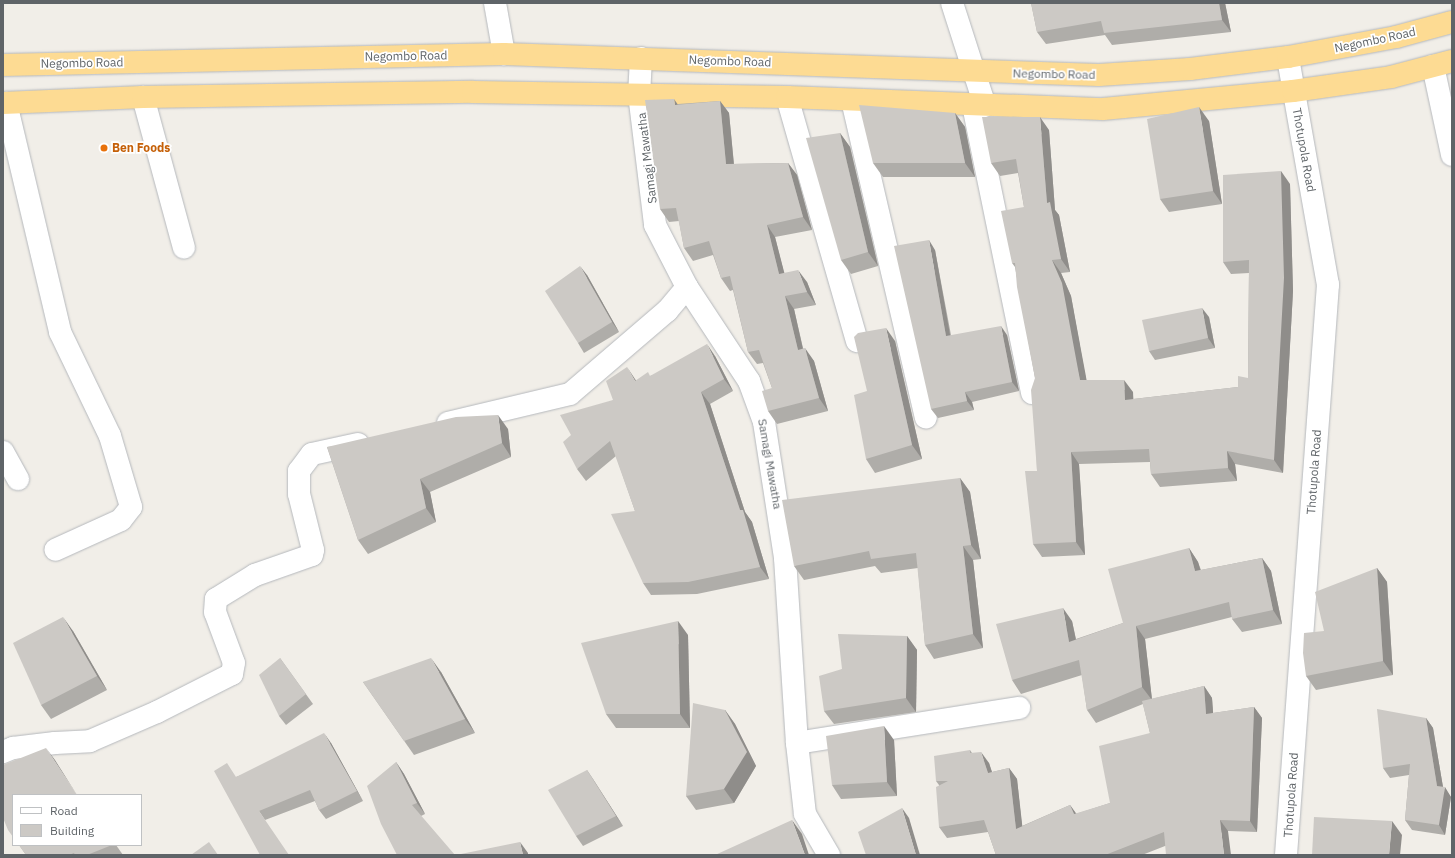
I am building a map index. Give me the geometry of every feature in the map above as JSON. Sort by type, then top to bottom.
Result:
[{"type":"highway","name":"Negombo Road","points":[[3,65],[504,54],[641,58],[975,72],[1099,75],[1190,69],[1288,57],[1396,37],[1452,22]]},
{"type":"highway","points":[[5,103],[142,97],[473,92],[787,97],[1103,109],[1201,101],[1293,91],[1391,76],[1442,64]]},
{"type":"street","points":[[495,3],[504,54]]},
{"type":"street","points":[[952,3],[975,72],[979,105],[1032,394]]},
{"type":"street","name":"Thotupola Road","points":[[1286,855],[1328,285],[1288,57]]},
{"type":"street","name":"Samagi Mawatha","points":[[641,58],[639,94],[655,225],[687,287],[749,381],[764,422],[785,558],[797,743],[805,814],[829,855]]},
{"type":"street","points":[[1442,64],[1452,155]]},
{"type":"street","points":[[142,97],[184,248]]},
{"type":"street","points":[[787,97],[857,341]]},
{"type":"street","points":[[852,100],[926,418]]},
{"type":"street","points":[[5,103],[60,332],[110,436],[131,507],[121,520],[55,550]]},
{"type":"street","points":[[426,428],[570,394],[667,311],[687,287]]},
{"type":"street","points":[[3,752],[13,748],[90,741],[157,712],[232,674],[234,663],[215,612],[216,599],[255,575],[312,555],[313,550],[299,494],[299,472],[312,454],[381,438]]},
{"type":"street","points":[[3,452],[18,479]]},
{"type":"street","points":[[797,743],[1019,708]]},
{"type":"building","points":[[1031,3],[1219,3],[1222,20],[1104,33],[1101,21],[1037,32]]},
{"type":"building","points":[[674,99],[675,105],[720,101],[726,164],[788,163],[803,217],[767,225],[779,274],[798,270],[807,292],[785,296],[798,350],[805,348],[819,398],[768,411],[762,391],[772,388],[759,350],[748,352],[730,276],[721,278],[709,241],[684,248],[676,208],[660,209],[645,100]]},
{"type":"building","points":[[859,105],[955,113],[965,163],[873,163]]},
{"type":"building","points":[[1199,107],[1213,191],[1160,199],[1147,119]]},
{"type":"building","points":[[982,117],[1040,117],[1047,203],[1050,202],[1061,259],[1052,260],[1062,283],[1080,380],[1124,380],[1125,400],[1238,387],[1238,376],[1248,378],[1249,260],[1223,262],[1223,175],[1281,171],[1284,278],[1274,460],[1227,451],[1228,468],[1151,474],[1149,449],[1071,452],[1076,542],[1033,544],[1025,471],[1037,471],[1031,390],[1035,378],[1017,287],[1015,263],[1012,263],[1001,211],[1024,207],[1016,159],[991,163]]},
{"type":"building","points":[[840,133],[868,252],[841,260],[806,138]]},
{"type":"building","points":[[929,240],[946,336],[1001,326],[1012,382],[965,392],[967,401],[931,409],[894,246]]},
{"type":"building","points":[[580,266],[612,322],[578,343],[545,291]]},
{"type":"building","points":[[1202,308],[1208,338],[1149,351],[1142,320]]},
{"type":"building","points":[[886,328],[912,445],[866,459],[854,395],[867,391],[854,337],[858,333]]},
{"type":"building","points":[[707,344],[724,379],[701,392],[740,510],[743,510],[760,567],[688,582],[643,583],[611,514],[635,511],[610,441],[577,469],[563,442],[571,435],[560,415],[613,400],[606,381],[627,367],[635,381],[648,372],[650,376]]},
{"type":"building","points":[[498,415],[502,443],[420,479],[426,508],[358,540],[327,447],[456,417]]},
{"type":"building","points":[[960,478],[971,545],[963,546],[973,634],[925,645],[916,553],[871,559],[869,551],[794,566],[782,500]]},
{"type":"building","points":[[1189,548],[1195,571],[1262,558],[1273,610],[1232,619],[1229,602],[1136,626],[1142,687],[1087,710],[1079,660],[1012,680],[996,624],[1063,608],[1069,642],[1123,623],[1108,569]]},
{"type":"building","points":[[1377,568],[1383,661],[1306,676],[1303,653],[1304,633],[1324,631],[1315,592]]},
{"type":"building","points":[[63,617],[97,676],[41,705],[13,643]]},
{"type":"building","points":[[678,621],[680,714],[606,714],[581,643]]},
{"type":"building","points":[[838,634],[907,636],[906,698],[824,711],[819,676],[842,669]]},
{"type":"building","points":[[280,658],[306,694],[279,716],[259,675]]},
{"type":"building","points":[[431,658],[465,719],[404,741],[363,682]]},
{"type":"building","points":[[1204,686],[1206,714],[1254,707],[1250,821],[1220,820],[1224,855],[1166,855],[1164,832],[1105,855],[996,855],[984,820],[939,827],[936,787],[948,781],[936,781],[934,756],[970,750],[970,753],[981,752],[988,773],[1009,768],[1016,829],[1070,805],[1074,814],[1110,803],[1099,746],[1150,733],[1142,701]]},
{"type":"building","points":[[693,703],[725,710],[747,752],[724,789],[686,796]]},
{"type":"building","points":[[1377,709],[1426,718],[1437,786],[1445,787],[1439,825],[1405,820],[1410,764],[1383,768]]},
{"type":"building","points":[[884,726],[887,782],[832,785],[826,736]]},
{"type":"building","points":[[324,733],[357,791],[319,810],[310,790],[259,811],[289,855],[260,855],[214,771],[227,763],[236,777]]},
{"type":"building","points":[[46,748],[76,794],[12,794],[12,836],[3,818],[3,765]]},
{"type":"building","points":[[396,762],[417,803],[412,805],[455,855],[397,855],[381,824],[367,786]]},
{"type":"building","points":[[587,770],[616,816],[576,836],[548,790]]},
{"type":"building","points":[[902,808],[916,855],[866,855],[858,832]]},
{"type":"building","points":[[1314,817],[1392,821],[1389,855],[1312,855]]},
{"type":"building","points":[[792,820],[805,855],[715,855]]},
{"type":"building","points":[[209,842],[218,855],[191,855]]},
{"type":"building","points":[[520,842],[523,855],[456,855]]},
{"type":"building","points":[[20,846],[110,846],[87,855],[75,855],[74,853],[69,855],[26,855]]},
{"type":"place","name":"Ben Foods","points":[[104,148]]}]
